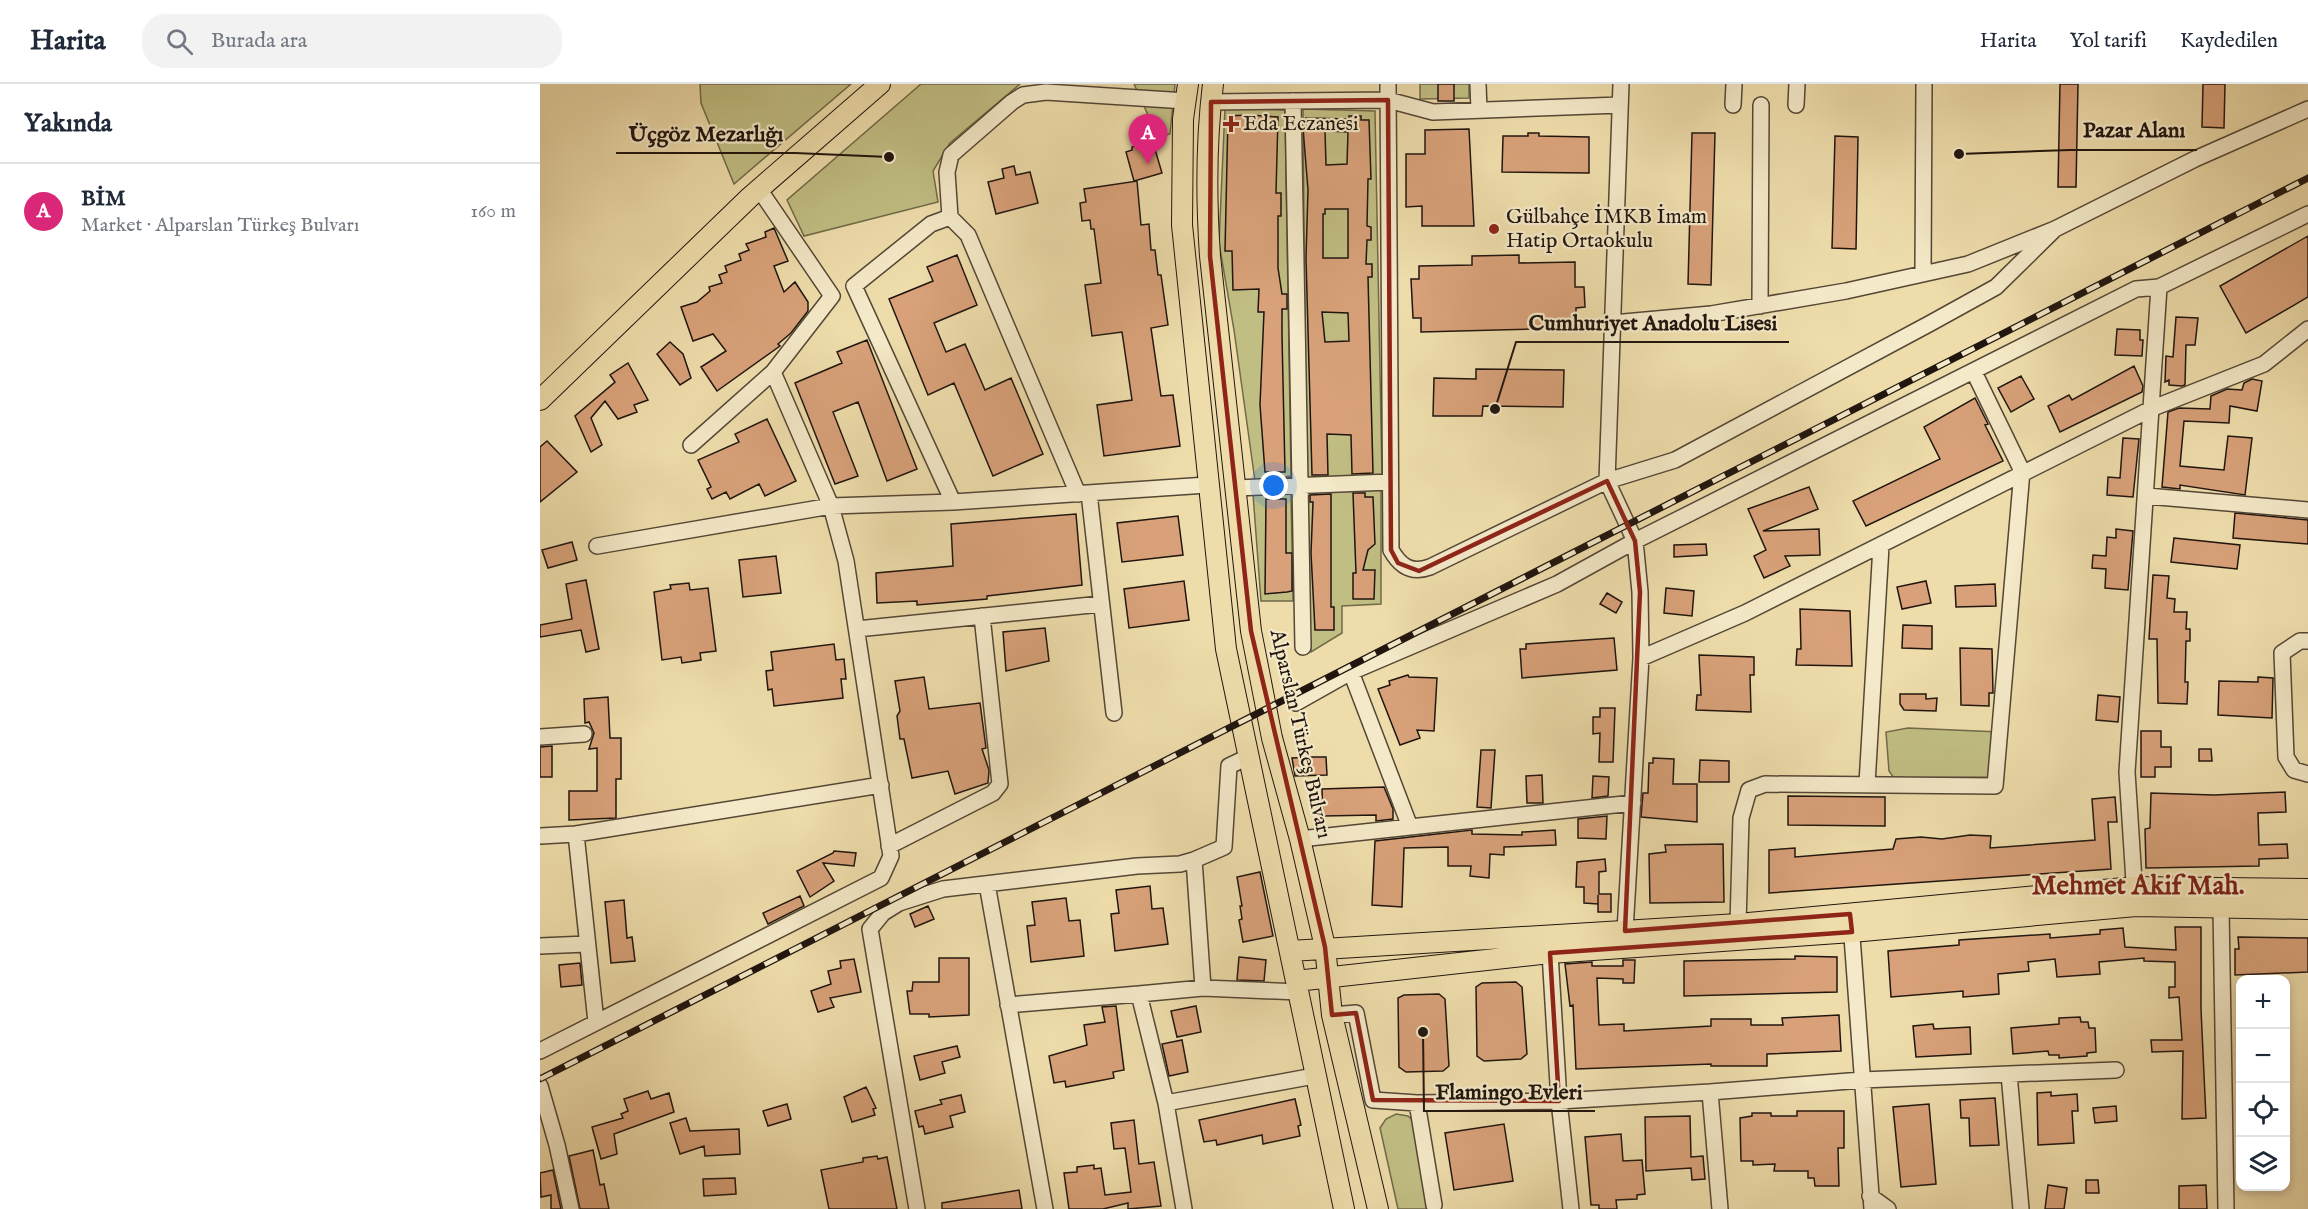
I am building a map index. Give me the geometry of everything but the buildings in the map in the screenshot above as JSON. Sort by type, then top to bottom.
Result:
[{"type":"main road","points":[[540,400],[759,189],[880,84]]},
{"type":"main road","points":[[1187,93],[1182,225],[1207,485],[1226,649],[1298,986],[1314,1076],[1344,1209]]},
{"type":"main road","name":"Alparslan Türkeş Bulvarı","points":[[1212,93],[1207,204],[1209,235],[1251,631],[1272,738],[1300,839],[1325,947],[1332,1015],[1378,1209]]},
{"type":"main road","points":[[1298,986],[1329,975],[1851,923],[2135,897],[2308,889]]},
{"type":"main road","points":[[2135,897],[2221,908],[2308,909]]},
{"type":"main road","points":[[1290,951],[1325,947],[1738,924],[1851,923]]},
{"type":"street","points":[[1388,84],[1390,550],[1398,563],[1407,569],[1419,571],[1607,481],[1675,459],[1996,287],[2055,229]]},
{"type":"street","points":[[1478,84],[1479,110]]},
{"type":"street","points":[[1621,84],[1607,481],[1635,541],[1640,591],[1641,658],[1625,931]]},
{"type":"street","points":[[1733,105],[1734,84]]},
{"type":"street","points":[[1796,105],[1797,84]]},
{"type":"street","points":[[1923,274],[1924,84]]},
{"type":"street","points":[[1114,713],[1101,604],[1083,494],[968,235],[950,217],[947,172],[951,155],[1023,95],[1046,92],[1187,93]]},
{"type":"street","points":[[1212,93],[1293,101],[1388,100],[1433,112],[1620,105]]},
{"type":"street","points":[[1293,101],[1303,647]]},
{"type":"street","points":[[1760,306],[1761,105]]},
{"type":"street","points":[[1613,323],[1711,314],[1760,306],[1968,264],[2055,229],[2195,159],[2308,109]]},
{"type":"street","points":[[759,189],[832,296]]},
{"type":"street","points":[[1296,704],[1351,672],[1557,584],[1635,541],[2136,289],[2159,287],[2308,214]]},
{"type":"street","points":[[692,445],[773,372],[832,296],[854,286],[931,224],[950,217]]},
{"type":"street","points":[[854,286],[953,502]]},
{"type":"street","points":[[2135,897],[2127,772],[2153,408],[2159,287]]},
{"type":"street","points":[[1641,658],[1745,612],[1881,546],[2022,471],[2153,408],[2264,364],[2308,329]]},
{"type":"street","points":[[540,1051],[881,878],[891,856],[846,561],[831,506],[773,372]]},
{"type":"street","points":[[1738,924],[1741,818],[1749,790],[1765,784],[1995,786],[2022,471],[1974,372]]},
{"type":"street","points":[[1236,488],[1390,482]]},
{"type":"street","points":[[597,546],[831,506],[953,502],[1207,485]]},
{"type":"street","points":[[2147,496],[2308,510]]},
{"type":"street","points":[[1867,784],[1881,546]]},
{"type":"street","points":[[857,629],[1101,604]]},
{"type":"street","points":[[889,846],[993,793],[1000,784],[982,616]]},
{"type":"street","points":[[2308,641],[2300,641],[2282,653],[2286,757],[2294,770],[2308,774]]},
{"type":"street","points":[[1351,672],[1410,827]]},
{"type":"street","points":[[540,737],[584,734]]},
{"type":"street","points":[[917,1209],[870,929],[883,913],[898,903],[944,889],[1137,866],[1180,864],[1224,847],[1229,766],[1248,757]]},
{"type":"street","points":[[540,836],[576,834],[881,785]]},
{"type":"street","points":[[1300,839],[1633,803]]},
{"type":"street","points":[[576,834],[596,1022]]},
{"type":"street","points":[[1194,860],[1203,988]]},
{"type":"street","points":[[987,884],[1045,1209]]},
{"type":"street","points":[[2221,908],[2226,1209]]},
{"type":"street","points":[[1851,923],[1871,1203],[1888,1209]]},
{"type":"street","points":[[540,946],[586,944]]},
{"type":"street","points":[[1550,953],[1559,1101],[1571,1209]]},
{"type":"street","points":[[1008,1005],[1203,988],[1298,986]]},
{"type":"street","points":[[1139,994],[1166,1103],[1184,1209]]},
{"type":"street","points":[[1332,1015],[1356,1012],[1373,1100],[1417,1103],[1559,1101],[1862,1080],[2116,1070]]},
{"type":"street","points":[[2009,1074],[2021,1209]]},
{"type":"street","points":[[1166,1103],[1314,1076]]},
{"type":"street","points":[[540,1086],[557,1145],[571,1209]]},
{"type":"street","points":[[1710,1092],[1720,1209]]},
{"type":"street","points":[[1417,1103],[1434,1205]]},
{"type":"highlighted area","points":[[1388,100],[1391,550],[1398,563],[1419,571],[1430,567],[1607,481],[1635,541],[1640,592],[1625,931],[1850,914],[1852,932],[1550,953],[1559,1101],[1373,1100],[1356,1013],[1332,1015],[1325,947],[1251,631],[1210,256],[1211,102]]},
{"type":"shaded area","points":[[700,84],[851,84],[734,184],[701,103]]},
{"type":"shaded area","points":[[921,84],[1020,84],[950,143],[933,171],[938,202],[804,236],[787,200]]},
{"type":"shaded area","points":[[1134,84],[1175,84],[1170,134],[1158,137]]},
{"type":"shaded area","points":[[1420,84],[1469,84],[1469,98],[1420,99]]},
{"type":"shaded area","points":[[1225,108],[1285,110],[1291,476],[1255,481],[1234,330],[1219,243]]},
{"type":"shaded area","points":[[1303,109],[1375,111],[1382,475],[1306,480]]},
{"type":"shaded area","points":[[1381,485],[1381,604],[1342,606],[1342,633],[1311,652],[1303,488]]},
{"type":"shaded area","points":[[1291,493],[1293,601],[1261,601],[1253,494]]},
{"type":"shaded area","points":[[1908,728],[1999,732],[1997,777],[1894,778],[1889,771],[1886,732]]},
{"type":"shaded area","points":[[1396,1114],[1408,1116],[1415,1122],[1429,1209],[1398,1209],[1380,1128],[1386,1119]]},
{"type":"railway","points":[[540,1079],[2308,178]]},
{"type":"place","name":"Eda Eczanesi","points":[[1231,124]]},
{"type":"place","name":"Pazar Alanı","points":[[1959,154]]},
{"type":"place","name":"Üçgöz Mezarlığı","points":[[889,157]]},
{"type":"place","name":"BİM","points":[[1148,164]]},
{"type":"place","name":"Gülbahçe İMKB İmam Hatip Ortaokulu","points":[[1494,229]]},
{"type":"place","name":"Cumhuriyet Anadolu Lisesi","points":[[1495,409]]},
{"type":"place","name":"Flamingo Evleri","points":[[1423,1032]]},
{"type":"district","name":"Mehmet Akif Mah.","points":[[2138,887]]}]
